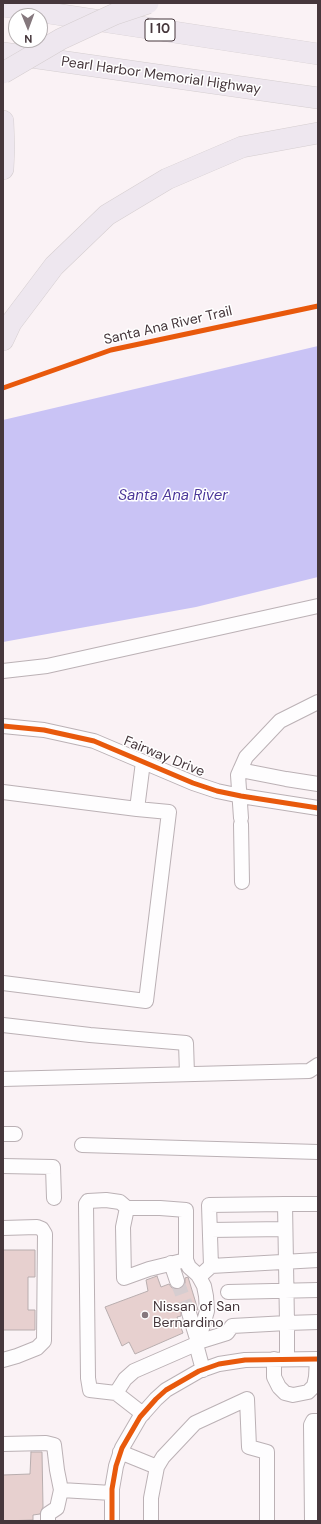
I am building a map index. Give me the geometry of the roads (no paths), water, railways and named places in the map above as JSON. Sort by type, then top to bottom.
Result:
[{"type":"highway","points":[[3,73],[61,39],[115,14],[148,3]]},
{"type":"highway","name":"I 10","points":[[3,6],[318,54]]},
{"type":"highway","name":"Pearl Harbor Memorial Highway","points":[[3,53],[318,98]]},
{"type":"highway","points":[[3,121],[3,169]]},
{"type":"highway","points":[[3,340],[11,323],[54,266],[107,215],[167,179],[242,147],[318,133]]},
{"type":"street","points":[[3,671],[47,666],[318,606]]},
{"type":"street","points":[[242,882],[241,796],[238,775],[240,770],[246,757],[280,721],[318,702]]},
{"type":"street","name":"Fairway Drive","points":[[3,726],[44,730],[94,741],[194,783],[241,796],[318,808]]},
{"type":"street","points":[[137,809],[143,762]]},
{"type":"street","points":[[240,770],[318,784]]},
{"type":"street","points":[[3,792],[169,812],[146,1001],[3,983]]},
{"type":"street","points":[[3,1025],[90,1035],[186,1043],[187,1074]]},
{"type":"street","points":[[3,1079],[309,1071],[318,1065]]},
{"type":"street","points":[[82,1145],[318,1152]]},
{"type":"street","points":[[3,1166],[53,1166],[54,1198]]},
{"type":"street","points":[[143,1414],[116,1393],[90,1390],[88,1378],[86,1204],[88,1201],[106,1200],[120,1202],[127,1208],[186,1210],[186,1260],[189,1267],[199,1277],[205,1291],[207,1311],[197,1343]]},
{"type":"street","points":[[112,1521],[112,1493],[116,1466],[120,1452],[128,1436],[143,1414],[156,1398],[166,1390],[202,1370],[219,1364],[245,1360],[280,1359],[318,1359],[314,1386],[308,1392],[301,1394],[293,1395],[285,1393],[279,1387],[274,1376],[280,1359],[287,1323],[285,1204]]},
{"type":"street","points":[[211,1266],[209,1205],[318,1204]]},
{"type":"street","points":[[127,1208],[123,1227],[124,1278],[149,1268],[186,1260]]},
{"type":"street","points":[[3,1228],[38,1227],[42,1229],[45,1234],[44,1341],[37,1348],[3,1360]]},
{"type":"street","points":[[210,1230],[286,1229]]},
{"type":"street","points":[[199,1277],[211,1266],[318,1260]]},
{"type":"street","points":[[171,1263],[177,1281]]},
{"type":"street","points":[[228,1292],[286,1292],[318,1290]]},
{"type":"street","points":[[189,1313],[202,1370]]},
{"type":"street","points":[[116,1393],[124,1379],[134,1371],[197,1343],[227,1333],[232,1326],[318,1322]]},
{"type":"street","points":[[151,1521],[151,1498],[157,1467],[163,1457],[195,1423],[247,1399],[249,1447],[267,1452],[267,1521]]},
{"type":"street","points":[[312,1521],[315,1482],[311,1425],[313,1421],[318,1421]]},
{"type":"street","points":[[3,1444],[46,1443],[54,1445],[61,1490],[57,1508],[48,1514],[48,1521]]},
{"type":"street","points":[[120,1452],[157,1467]]},
{"type":"street","points":[[61,1490],[112,1493]]},
{"type":"water","name":"Santa Ana River","points":[[318,346],[318,577],[196,607],[3,642],[3,420]]},
{"type":"tunnel","points":[[177,1281],[189,1313]]},
{"type":"place","name":"Nissan of San Bernardino","points":[[145,1315]]}]
